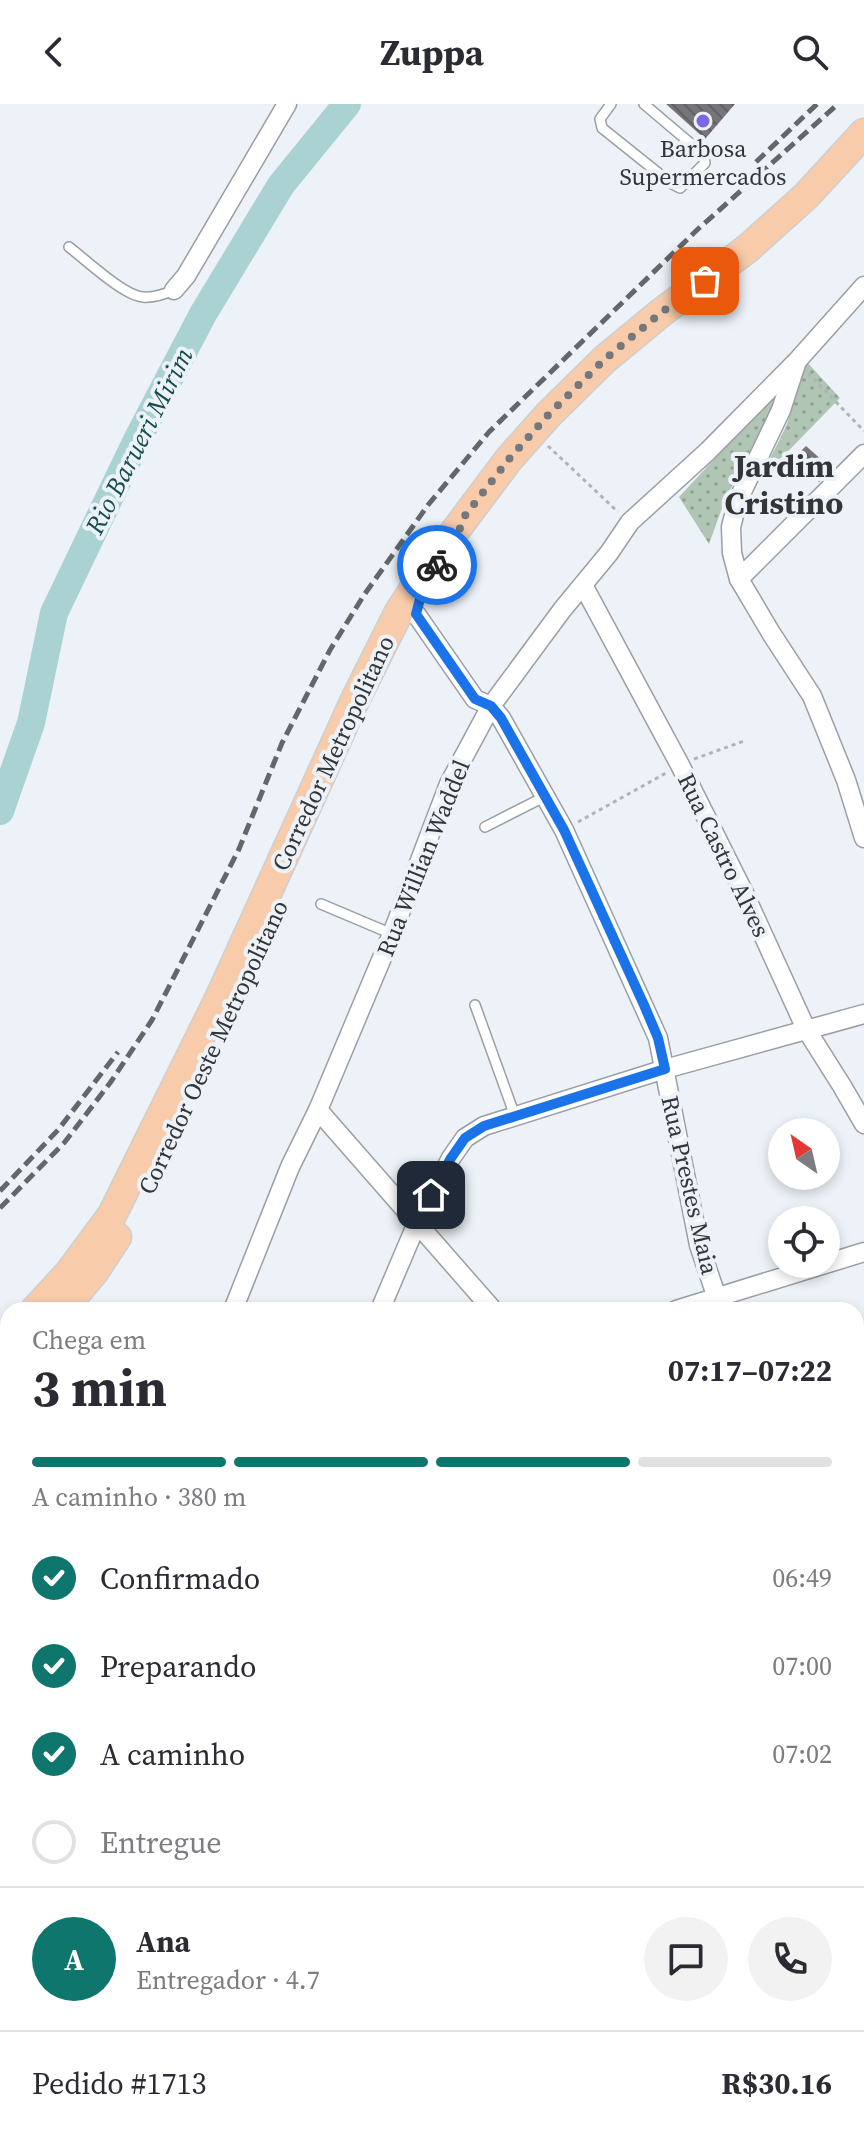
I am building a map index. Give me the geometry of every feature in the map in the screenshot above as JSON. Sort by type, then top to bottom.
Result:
[{"type":"main road","name":"Corredor Metropolitano","points":[[42,1302],[69,1273],[112,1215],[219,999],[355,700],[393,625],[431,563],[509,459],[549,414],[605,359],[747,249],[806,196],[864,133]]},
{"type":"main road","name":"Corredor Oeste Metropolitano","points":[[69,1302],[94,1272],[139,1203],[242,989],[372,702],[416,614],[441,574],[544,443],[602,383],[665,328],[769,253],[864,159]]},
{"type":"main road","points":[[416,614],[423,588],[458,534],[464,517]]},
{"type":"street","points":[[174,290],[186,276],[287,104]]},
{"type":"street","name":"Rua Willian Waddel","points":[[236,1302],[290,1167],[318,1110],[392,934],[449,784],[491,706],[630,522],[708,451],[797,361],[864,286]]},
{"type":"street","points":[[797,361],[781,410],[738,500],[731,527],[732,553],[739,579],[812,696],[841,765],[864,838]]},
{"type":"street","points":[[739,579],[864,454]]},
{"type":"street","name":"Rua Castro Alves","points":[[583,585],[680,765],[744,893],[806,1029],[864,1124]]},
{"type":"street","name":"Rua Prestes Maia","points":[[416,614],[475,699],[491,706],[501,718],[564,830],[644,1005],[658,1038],[699,1245],[720,1302]]},
{"type":"street","points":[[383,1302],[417,1223],[451,1158],[465,1138],[484,1126],[665,1069],[864,1014]]},
{"type":"street","points":[[318,1110],[486,1302]]},
{"type":"street","points":[[726,1302],[864,1252]]},
{"type":"lane","points":[[611,104],[600,119],[602,128],[680,188],[705,163],[703,154],[644,104]]},
{"type":"lane","points":[[69,247],[124,290],[142,298],[174,290]]},
{"type":"lane","points":[[485,827],[546,796]]},
{"type":"lane","points":[[321,904],[392,934]]},
{"type":"lane","points":[[475,1005],[515,1116]]},
{"type":"path","points":[[797,361],[864,431]]},
{"type":"path","points":[[544,443],[630,522]]},
{"type":"path","points":[[564,830],[680,765],[744,741]]},
{"type":"green space","points":[[805,360],[840,398],[757,483],[788,421]]},
{"type":"green space","points":[[771,398],[778,399],[779,406],[726,497],[709,544],[679,497]]},
{"type":"building","name":"Barbosa Supermercados","points":[[666,104],[735,104],[705,139]]},
{"type":"building","points":[[806,446],[832,469],[819,482],[794,458]]},
{"type":"waterway","name":"Rio Barueri Mirim","points":[[0,811],[31,723],[54,613],[137,440],[203,314],[281,185],[347,104]]},
{"type":"railway","points":[[756,162],[817,104]]},
{"type":"railway","points":[[0,1208],[64,1143],[110,1083],[152,1020],[239,849],[282,743],[330,650],[364,595],[428,505],[489,432],[698,229],[838,104]]},
{"type":"railway","points":[[0,1191],[58,1130],[118,1052]]},
{"type":"way so far","points":[[437,565],[458,534],[464,517],[549,414],[605,359],[705,281]]},
{"type":"place","name":"Barbosa Supermercados","points":[[703,121]]},
{"type":"district","name":"Jardim Cristino","points":[[784,484]]},
{"type":"route","points":[[431,1195],[465,1138],[484,1126],[665,1069],[658,1038],[644,1005],[546,796],[501,718],[491,706],[475,699],[416,614],[419,597],[437,565]]}]
